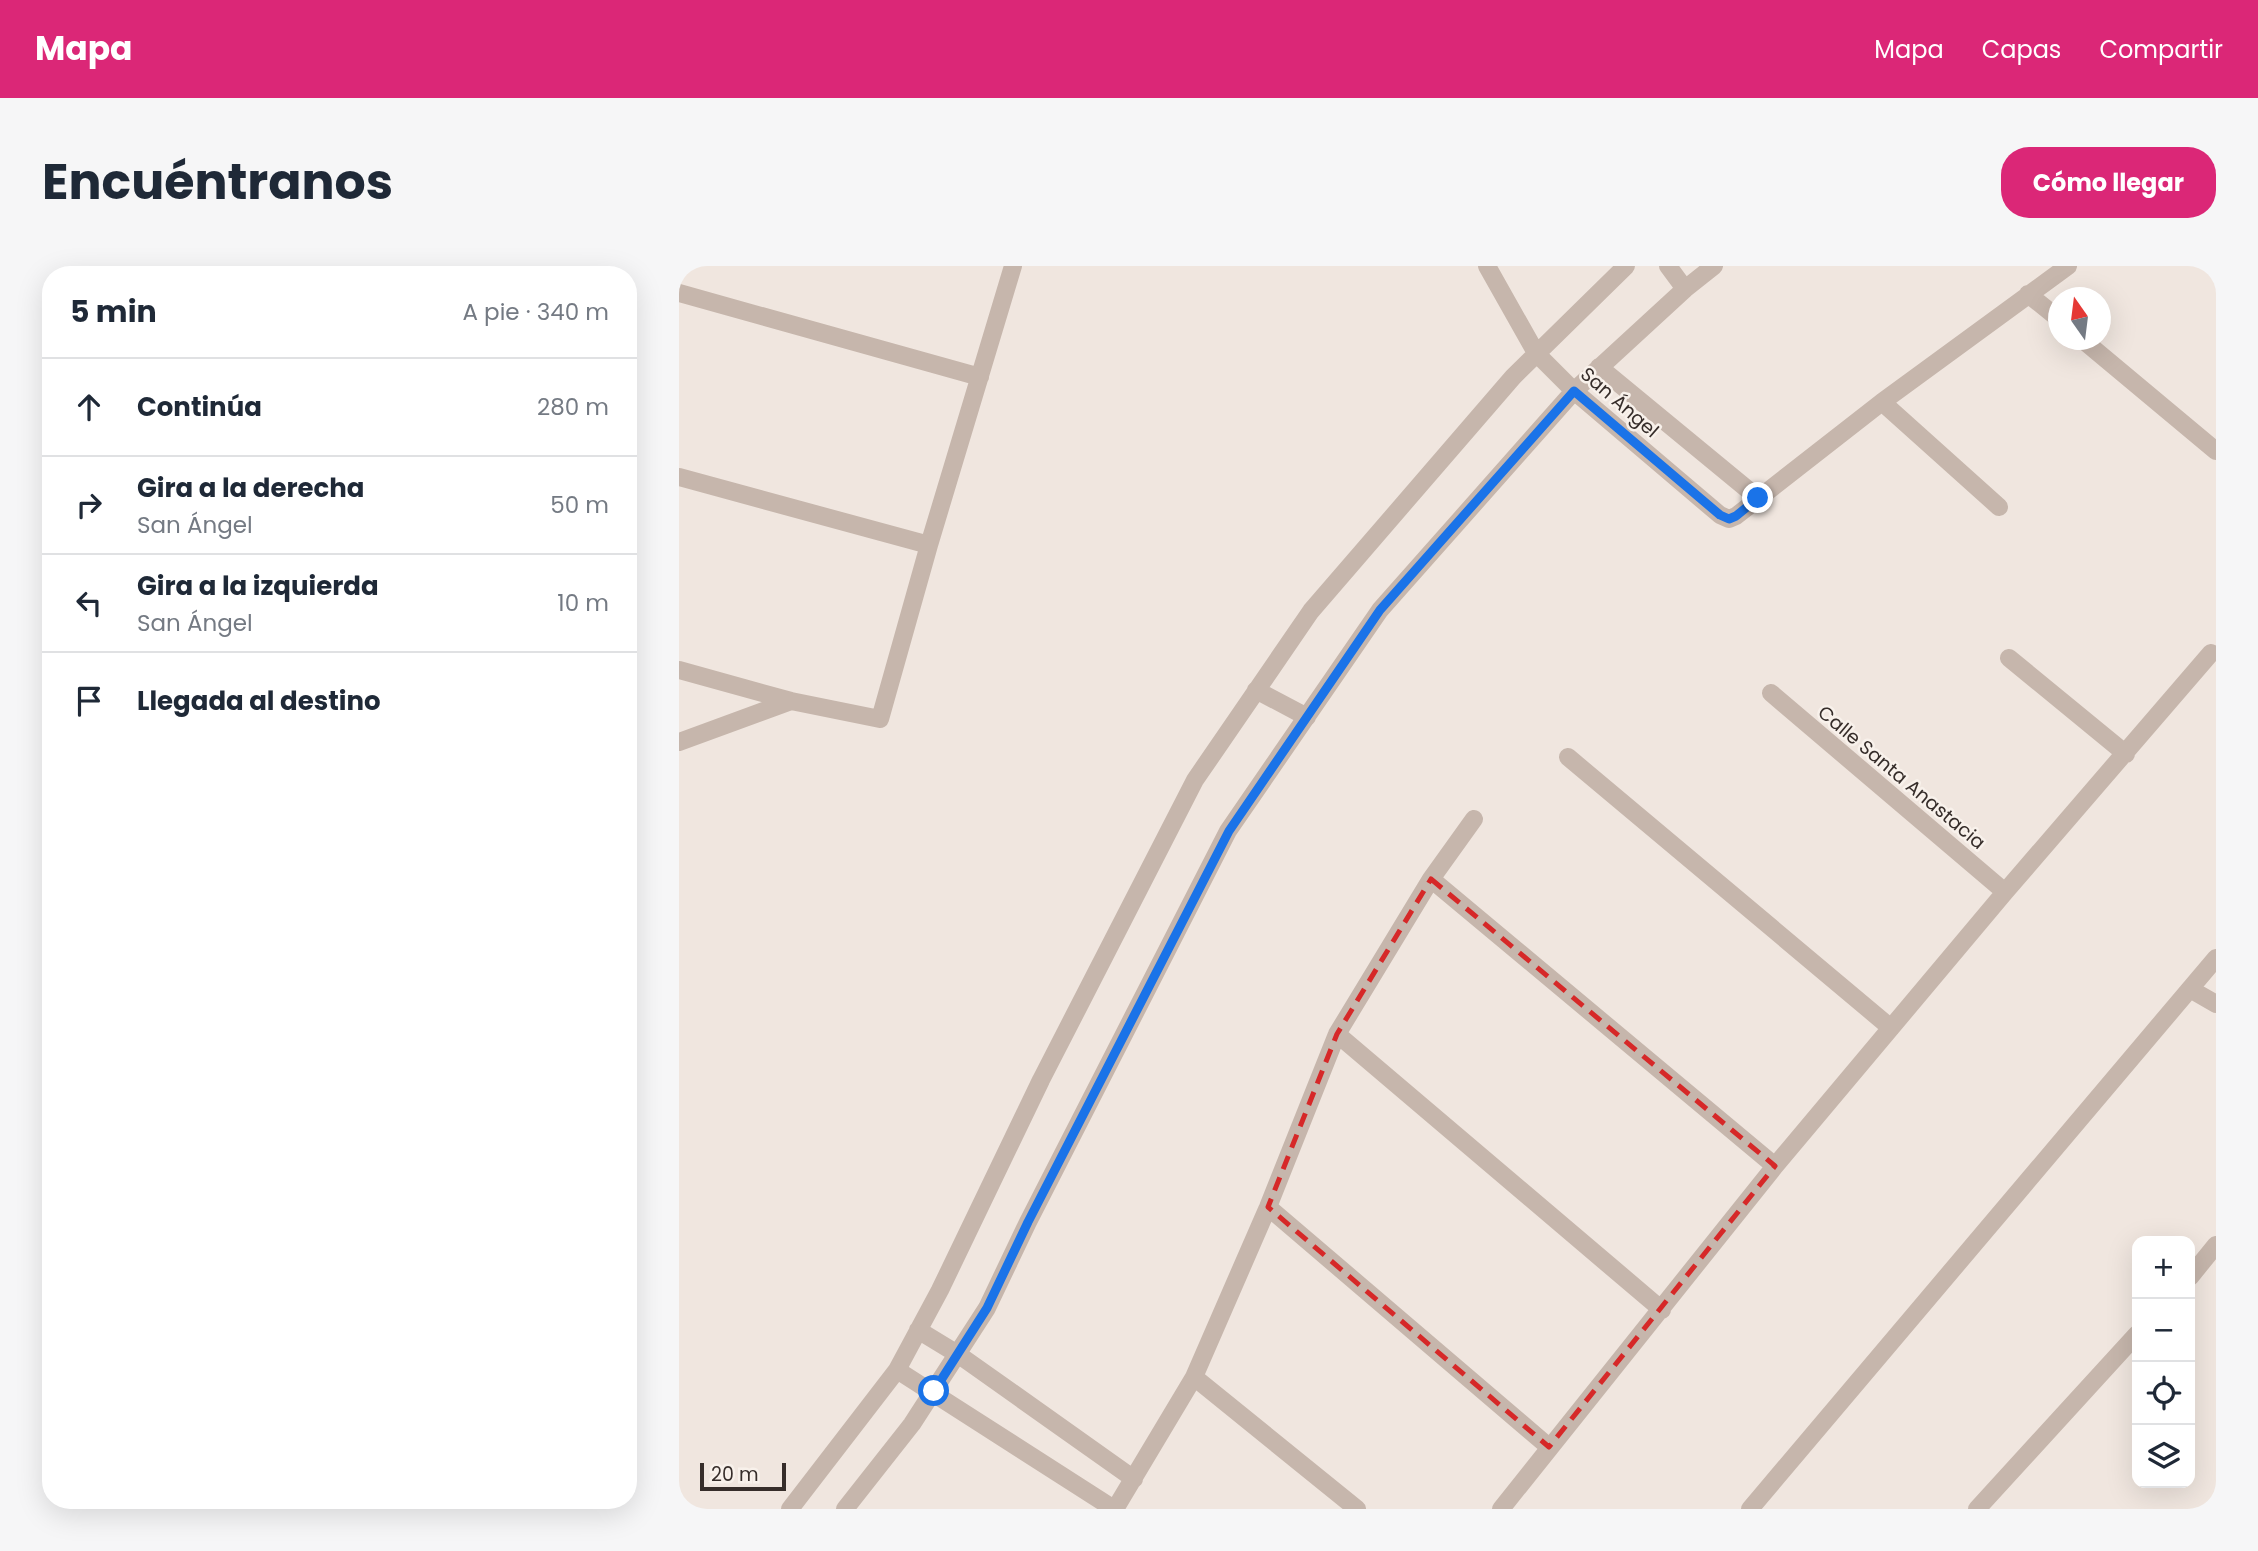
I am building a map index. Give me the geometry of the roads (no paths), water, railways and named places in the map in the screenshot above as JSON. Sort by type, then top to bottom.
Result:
[{"type":"street","points":[[679,670],[791,701],[880,719],[1013,266]]},
{"type":"street","name":"San Ángel","points":[[1486,266],[1536,353],[1574,391],[1720,515],[1729,519],[1882,402],[2068,266]]},
{"type":"street","points":[[790,1509],[897,1370],[940,1290],[1041,1080],[1195,780],[1311,611],[1536,353],[1626,266]]},
{"type":"street","points":[[1668,266],[1685,289]]},
{"type":"street","points":[[845,1509],[912,1424],[987,1308],[1034,1210],[1229,831],[1380,610],[1574,391],[1685,289],[1714,266]]},
{"type":"street","points":[[679,293],[980,377]]},
{"type":"street","points":[[2028,294],[2048,310]]},
{"type":"street","points":[[2095,350],[2216,451]]},
{"type":"street","points":[[1599,367],[1758,498]]},
{"type":"street","points":[[1882,402],[1999,507]]},
{"type":"street","points":[[679,477],[929,545]]},
{"type":"street","points":[[1501,1509],[1775,1166],[2005,892],[2211,653]]},
{"type":"street","points":[[2009,658],[2126,754]]},
{"type":"street","points":[[1256,690],[1307,717]]},
{"type":"street","name":"Calle Santa Anastacia","points":[[1771,693],[2005,892]]},
{"type":"street","points":[[679,741],[791,701]]},
{"type":"street","points":[[1568,757],[1891,1028]]},
{"type":"street","points":[[897,1370],[934,1391],[1114,1509],[1194,1377],[1268,1207],[1337,1034],[1431,879],[1474,819]]},
{"type":"street","points":[[1431,879],[1775,1166]]},
{"type":"street","points":[[1750,1509],[2216,958]]},
{"type":"street","points":[[2190,989],[2216,1004]]},
{"type":"street","points":[[1337,1034],[1662,1310]]},
{"type":"street","points":[[1268,1207],[1549,1447]]},
{"type":"street","points":[[2195,1271],[2216,1245]]},
{"type":"street","points":[[918,1329],[1134,1479]]},
{"type":"street","points":[[1977,1509],[2132,1339]]},
{"type":"street","points":[[1194,1377],[1357,1509]]}]
